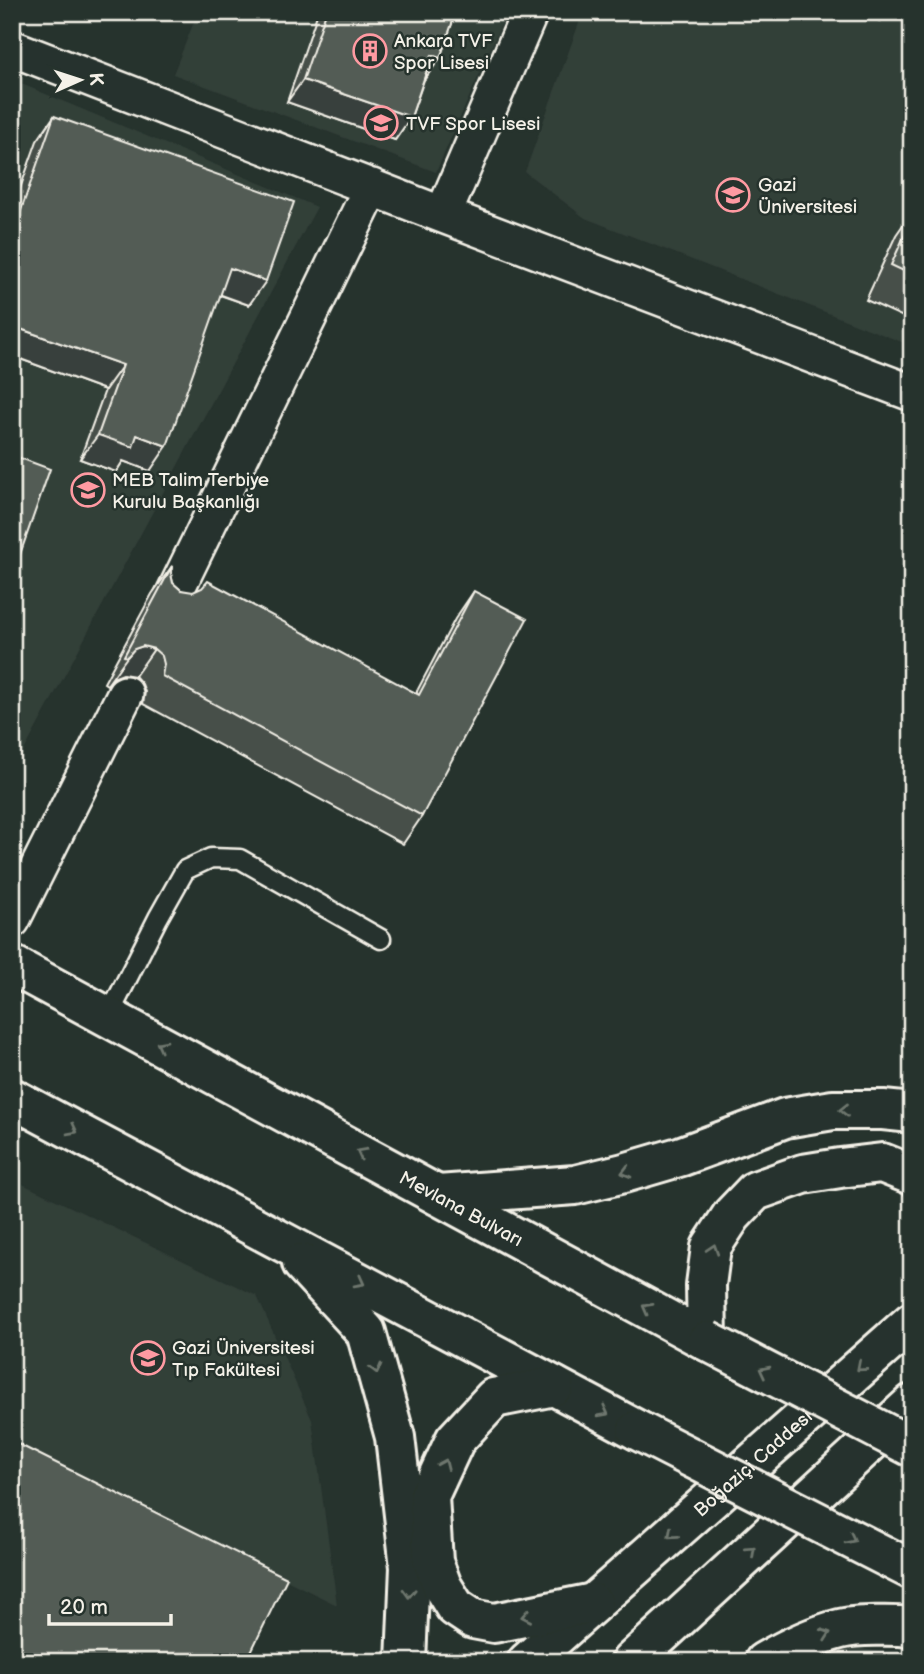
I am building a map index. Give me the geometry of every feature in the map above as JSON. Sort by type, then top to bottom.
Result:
[{"type":"main road","name":"Mevlana Bulvarı","points":[[12,965],[707,1341],[912,1447]]},
{"type":"main road","points":[[12,1098],[637,1430],[912,1570]]},
{"type":"main road","points":[[438,1195],[575,1185],[682,1156],[785,1118],[833,1110],[912,1113]]},
{"type":"main road","points":[[707,1341],[706,1285],[711,1247],[732,1215],[755,1191],[803,1174],[882,1163],[912,1175]]},
{"type":"main road","points":[[279,1239],[366,1332],[395,1437],[410,1567],[406,1662]]},
{"type":"main road","name":"Boğaziçi Caddesi","points":[[527,1662],[912,1322]]},
{"type":"main road","points":[[554,1386],[494,1398],[455,1440],[429,1496],[433,1562],[442,1586],[455,1607],[473,1619],[494,1623],[593,1603]]},
{"type":"main road","points":[[631,1662],[912,1404]]},
{"type":"main road","points":[[764,1662],[790,1646],[843,1628],[912,1627]]},
{"type":"street","points":[[443,215],[530,12]]},
{"type":"street","points":[[12,48],[912,393]]},
{"type":"street","points":[[171,600],[372,187]]},
{"type":"street","points":[[12,920],[125,694]]},
{"type":"lane","points":[[108,1017],[185,870],[211,858],[240,859],[381,939]]},
{"type":"shaded area","name":"TVF Spor Lisesi","points":[[198,12],[507,12],[436,172],[173,74]]},
{"type":"shaded area","name":"Gazi Üniversitesi","points":[[583,12],[912,12],[912,346],[585,218],[525,172]]},
{"type":"shaded area","name":"MEB Talim Terbiye Kurulu Başkanlığı","points":[[12,80],[317,207],[12,773]]},
{"type":"shaded area","name":"Gazi Üniversitesi Tıp Fakültesi","points":[[12,1179],[257,1296],[312,1420],[337,1605],[12,1445]]},
{"type":"shaded area","points":[[854,1647],[912,1659],[912,1662],[818,1662]]},
{"type":"building","name":"Ankara TVF Spor Lisesi","points":[[326,12],[456,12],[440,58],[432,55],[411,117],[303,80]]},
{"type":"building","points":[[54,116],[294,202],[266,281],[230,268],[167,446],[137,435],[133,447],[98,435],[123,365],[12,326],[12,217],[18,219]]},
{"type":"building","points":[[912,219],[912,275],[891,265]]},
{"type":"building","points":[[12,455],[50,469],[12,577]]},
{"type":"building","points":[[172,566],[173,583],[181,590],[193,592],[208,581],[419,695],[474,591],[527,619],[422,816],[162,676],[162,656],[154,649],[143,646],[134,649],[127,657],[124,656]]},
{"type":"building","points":[[12,1441],[287,1578],[246,1662],[12,1662]]},
{"type":"place","name":"Ankara TVF Spor Lisesi","points":[[370,51]]},
{"type":"place","name":"TVF Spor Lisesi","points":[[381,123]]},
{"type":"place","name":"Gazi Üniversitesi","points":[[733,195]]},
{"type":"place","name":"MEB Talim Terbiye Kurulu Başkanlığı","points":[[88,490]]},
{"type":"place","name":"Gazi Üniversitesi Tıp Fakültesi","points":[[148,1358]]}]
